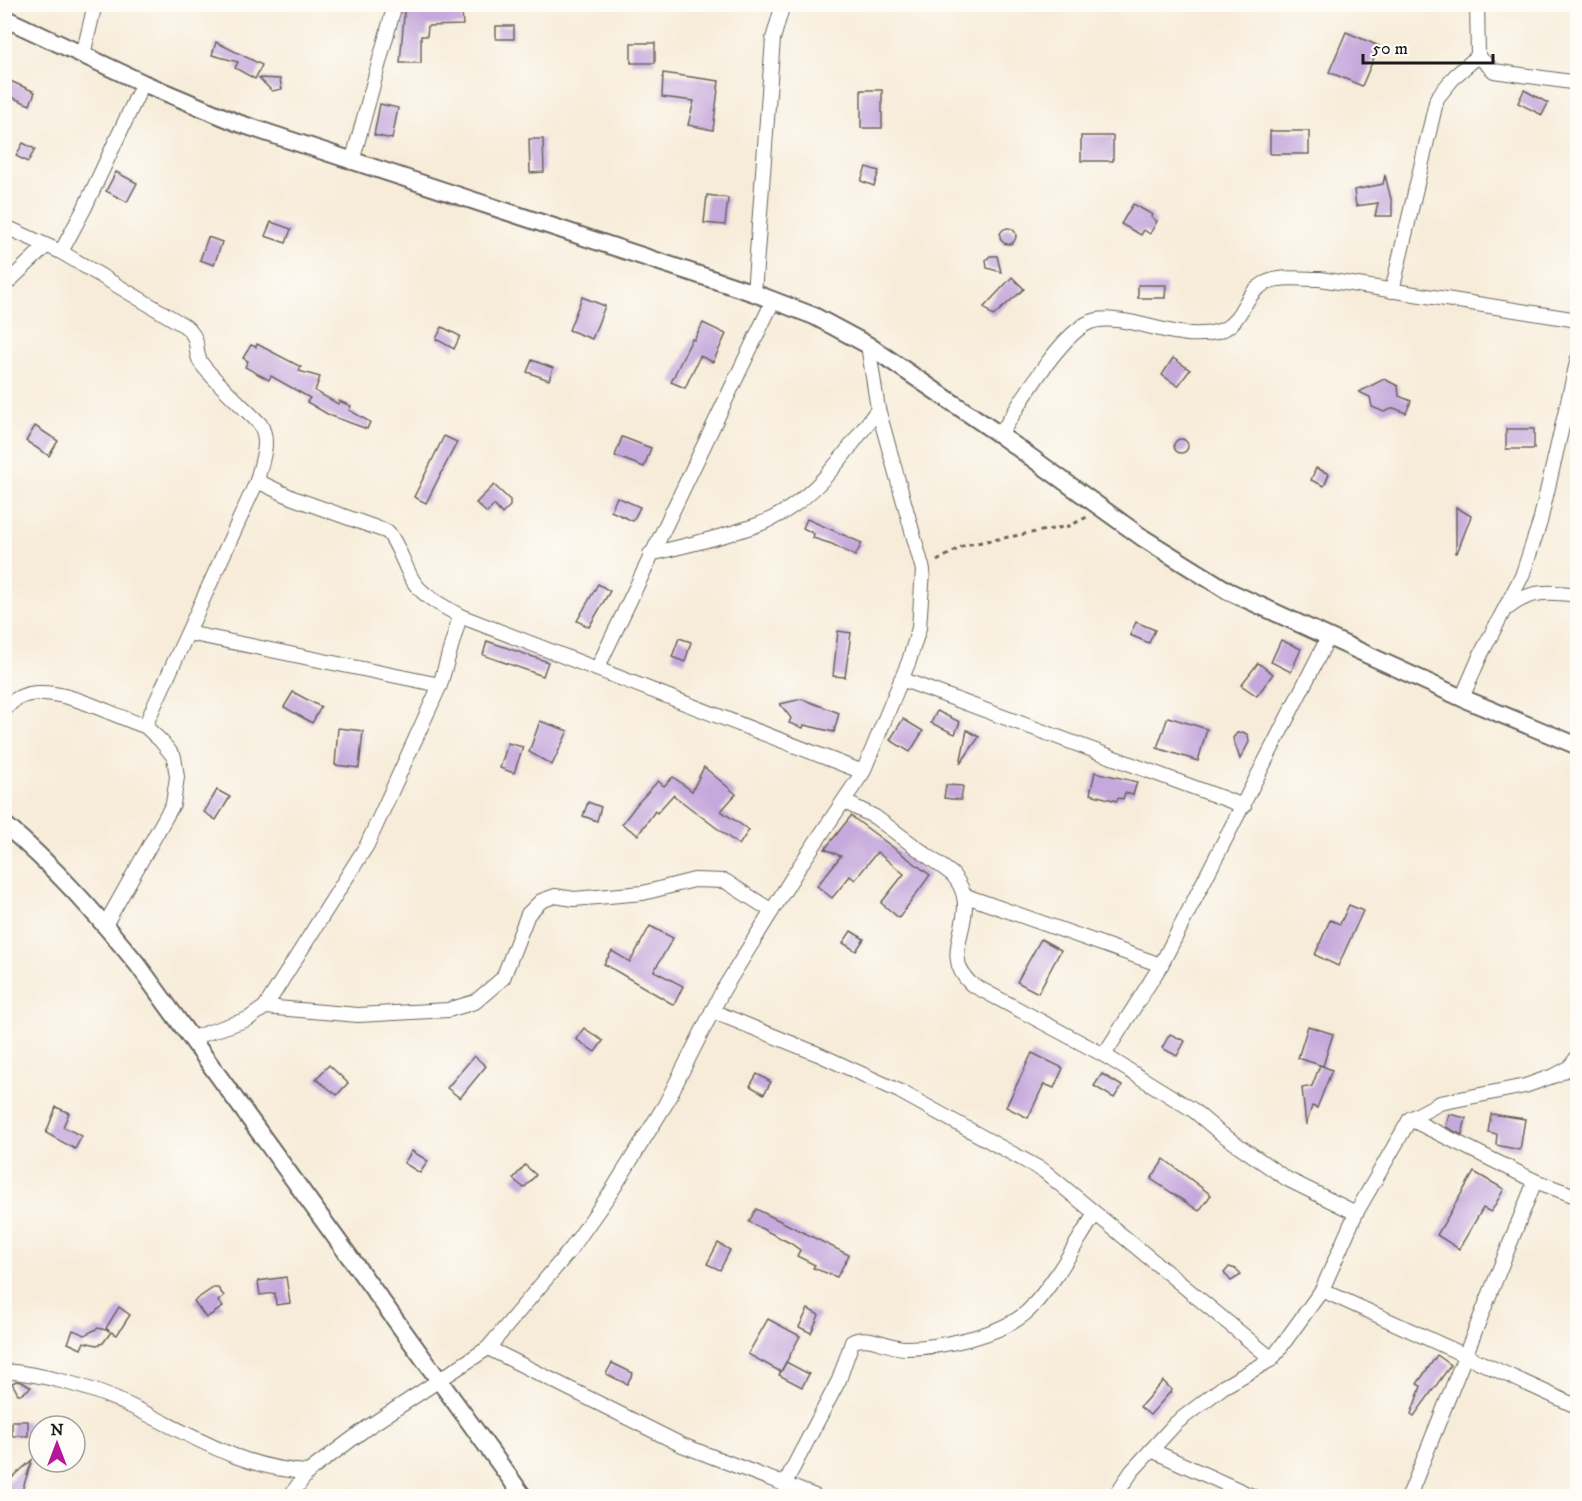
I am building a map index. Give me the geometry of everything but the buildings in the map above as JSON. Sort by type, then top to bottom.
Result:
[{"type":"street","points":[[83,55],[95,4]]},
{"type":"street","points":[[352,162],[394,4]]},
{"type":"street","points":[[754,293],[773,39],[783,4]]},
{"type":"street","points":[[1477,4],[1478,56],[1494,70],[1578,83]]},
{"type":"street","points":[[4,18],[143,83],[238,123],[754,293],[814,316],[868,345],[1183,565],[1228,591],[1462,698],[1578,746]]},
{"type":"street","points":[[1392,291],[1437,98],[1455,76],[1478,56]]},
{"type":"street","points":[[61,252],[143,83]]},
{"type":"street","points":[[4,226],[61,252],[193,333],[198,344],[201,363],[266,433],[266,444],[257,481],[145,726]]},
{"type":"street","points":[[4,286],[46,246]]},
{"type":"street","points":[[1000,435],[1035,380],[1067,341],[1087,323],[1112,319],[1169,332],[1201,334],[1217,332],[1232,325],[1241,314],[1247,297],[1263,283],[1320,279],[1578,320]]},
{"type":"street","points":[[597,669],[650,554],[699,459],[773,301]]},
{"type":"street","points":[[290,1497],[308,1472],[368,1426],[488,1348],[571,1249],[612,1191],[665,1105],[712,1011],[772,912],[863,772],[919,628],[922,570],[878,409],[868,345]]},
{"type":"street","points":[[1462,698],[1481,654],[1522,576],[1540,522],[1578,358]]},
{"type":"street","points":[[650,554],[758,524],[791,506],[826,476],[854,444],[878,409]]},
{"type":"street","points":[[257,481],[293,498],[388,532],[396,542],[412,580],[424,593],[460,616],[863,772]]},
{"type":"street","points":[[1505,611],[1522,597],[1542,591],[1578,595]]},
{"type":"street","points":[[192,1038],[248,1019],[265,1007],[367,845],[440,685],[460,616]]},
{"type":"street","points":[[188,633],[440,685]]},
{"type":"street","points":[[1104,1055],[1161,965],[1328,638]]},
{"type":"street","points":[[901,679],[1244,806]]},
{"type":"street","points":[[4,711],[12,700],[23,694],[55,693],[145,726],[174,758],[177,777],[173,804],[105,925]]},
{"type":"street","points":[[845,802],[875,817],[952,874],[963,886],[966,896],[964,920],[958,944],[960,974],[971,984],[1104,1055],[1193,1110],[1219,1132],[1287,1179],[1356,1213]]},
{"type":"street","points":[[4,824],[33,848],[105,925],[192,1038],[523,1497]]},
{"type":"street","points":[[265,1007],[358,1015],[448,1010],[475,1002],[503,978],[528,914],[541,901],[555,896],[574,898],[643,893],[694,880],[725,881],[772,912]]},
{"type":"street","points":[[966,896],[1161,965]]},
{"type":"street","points":[[712,1011],[818,1054],[899,1091],[1044,1171],[1272,1359]]},
{"type":"street","points":[[1114,1497],[1151,1450],[1176,1423],[1202,1402],[1272,1359],[1322,1290],[1356,1213],[1410,1119],[1440,1103],[1525,1086],[1556,1075],[1569,1068],[1578,1056]]},
{"type":"street","points":[[1410,1119],[1535,1181],[1578,1197]]},
{"type":"street","points":[[1409,1497],[1535,1181]]},
{"type":"street","points":[[784,1485],[839,1380],[852,1342],[862,1340],[888,1347],[908,1348],[975,1336],[1005,1326],[1028,1311],[1095,1214]]},
{"type":"street","points":[[1322,1290],[1466,1358],[1578,1407]]},
{"type":"street","points":[[488,1348],[682,1445],[815,1497]]},
{"type":"street","points":[[4,1371],[42,1377],[122,1402],[219,1451],[246,1462],[278,1470],[308,1472]]},
{"type":"street","points":[[1151,1450],[1252,1497]]},
{"type":"path","points":[[922,570],[965,545],[1069,526],[1094,513],[1099,507]]}]
